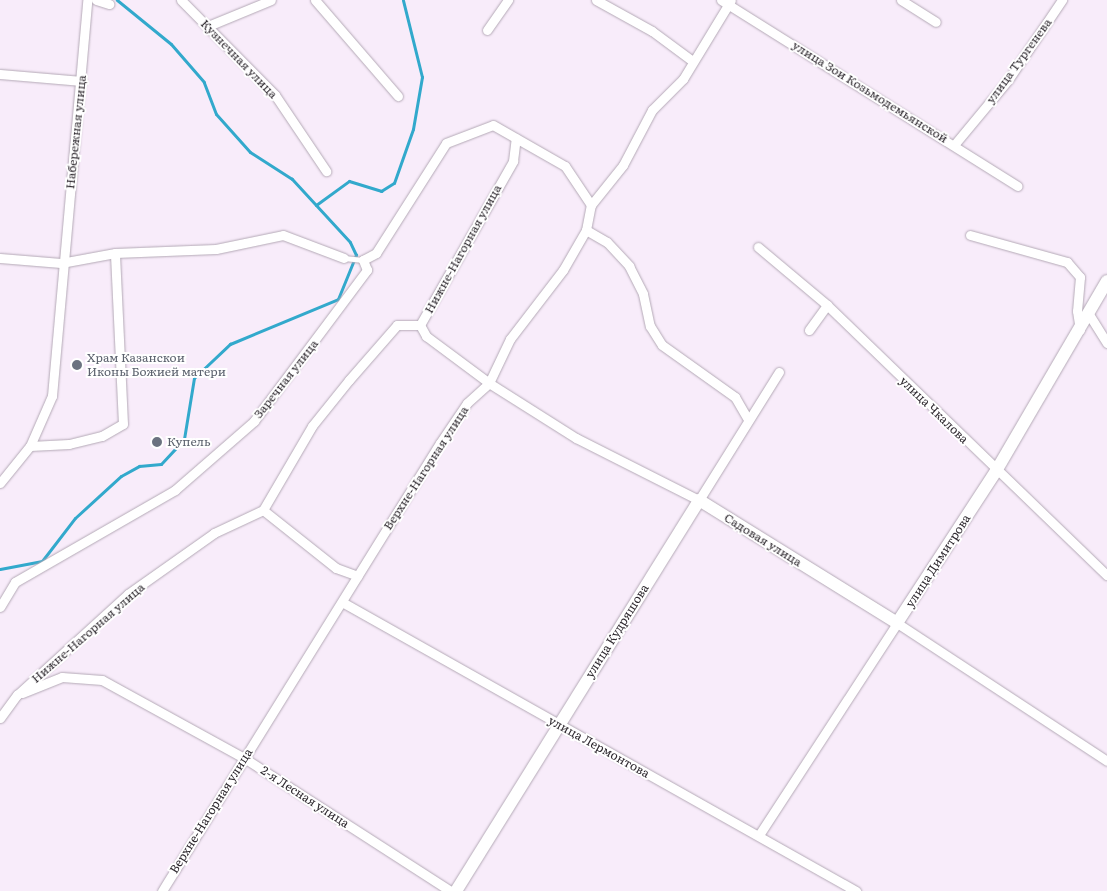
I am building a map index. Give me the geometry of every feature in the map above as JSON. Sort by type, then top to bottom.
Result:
[{"type":"street","name":"Набережная улица","points":[[0,482],[30,446],[52,396],[61,263],[82,81],[87,0]]},
{"type":"street","points":[[96,0],[109,4]]},
{"type":"street","name":"Кузнечная улица","points":[[181,0],[275,95],[326,171]]},
{"type":"street","points":[[208,26],[271,0]]},
{"type":"street","points":[[316,0],[398,96]]},
{"type":"street","points":[[487,30],[508,0]]},
{"type":"street","points":[[596,0],[652,31],[691,60]]},
{"type":"street","name":"улица Зои Козьмодемьянской","points":[[721,0],[730,3],[1017,186]]},
{"type":"street","points":[[901,0],[936,22]]},
{"type":"street","name":"улица Тургенева","points":[[954,145],[1008,80],[1062,0]]},
{"type":"street","name":"Верхне-Нагорная улица","points":[[162,891],[440,443],[467,403],[489,383],[510,339],[563,270],[586,230],[591,205],[623,165],[652,110],[683,79],[691,60],[730,3]]},
{"type":"street","points":[[0,74],[82,81]]},
{"type":"street","points":[[363,260],[376,253],[446,143],[493,125],[545,151],[565,166],[591,205]]},
{"type":"street","name":"Нижне-Нагорная улица","points":[[0,718],[17,695],[128,594],[214,532],[263,510],[312,426],[349,380],[398,325],[420,325],[513,161],[516,138]]},
{"type":"street","points":[[586,230],[607,242],[629,266],[643,294],[650,326],[662,345],[735,396],[747,418]]},
{"type":"street","points":[[0,258],[61,263],[115,253],[216,249],[283,235],[344,258]]},
{"type":"street","points":[[970,235],[1067,262],[1080,277],[1076,311],[1080,331]]},
{"type":"street","name":"улица Чкалова","points":[[758,247],[826,306],[1107,576]]},
{"type":"street","points":[[30,446],[85,440],[123,424],[115,253]]},
{"type":"street","name":"Заречная улица","points":[[0,607],[15,582],[175,490],[254,421],[367,270],[363,260]]},
{"type":"street","name":"улица Димитрова","points":[[759,835],[996,471],[1090,316],[1107,281]]},
{"type":"street","points":[[809,330],[826,306]]},
{"type":"street","points":[[1090,316],[1107,343]]},
{"type":"street","name":"Садовая улица","points":[[420,325],[426,336],[489,383],[576,438],[699,500],[897,623],[1107,761]]},
{"type":"street","name":"улица Кудряшова","points":[[456,891],[699,500],[747,418],[779,372]]},
{"type":"street","points":[[263,510],[336,568],[358,576]]},
{"type":"street","name":"улица Лермонтова","points":[[342,602],[856,891]]},
{"type":"street","name":"2-я Лесная улица","points":[[17,695],[62,677],[102,680],[244,758],[450,891]]},
{"type":"lane","points":[[344,258],[363,260]]},
{"type":"waterway","points":[[0,569],[42,561],[75,518],[121,476],[139,466],[161,464],[184,439],[194,378],[230,344],[338,299],[356,255],[350,242],[292,179],[250,152],[216,114],[204,82],[171,44],[117,0]]},
{"type":"waterway","points":[[316,205],[349,181],[381,191],[394,183],[413,129],[422,77],[403,0]]},
{"type":"place","name":"Храм Казанскои Иконы Божией матери","points":[[77,365]]},
{"type":"place","name":"Купель","points":[[157,442]]}]
